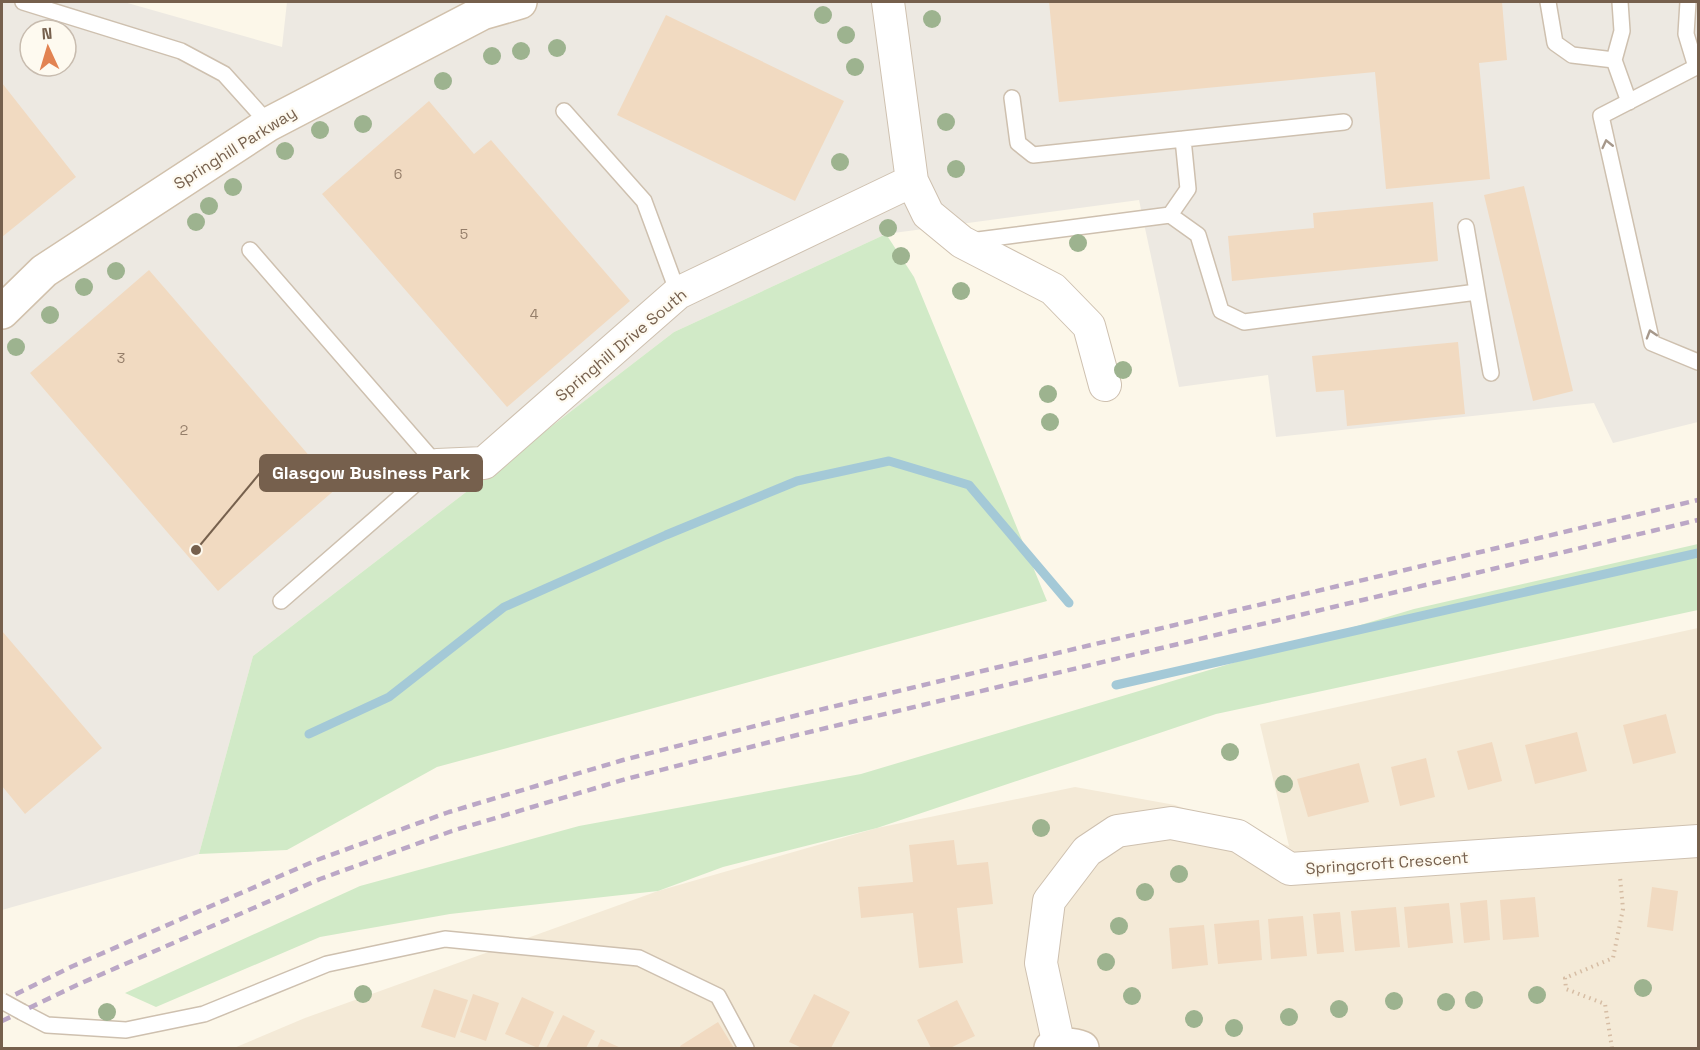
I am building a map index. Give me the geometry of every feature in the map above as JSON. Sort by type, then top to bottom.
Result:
[{"type":"street","name":"Springhill Parkway","points":[[2,312],[44,271],[269,124],[482,13],[520,2]]},
{"type":"street","points":[[888,2],[912,181],[928,214],[962,242],[1053,289],[1089,326],[1105,385]]},
{"type":"street","name":"Springhill Drive South","points":[[437,465],[484,463],[678,293],[912,181]]},
{"type":"street","name":"Springcroft Crescent","points":[[1064,1048],[1041,963],[1049,901],[1087,851],[1117,831],[1171,824],[1238,836],[1290,869],[1698,841]]},
{"type":"lane","points":[[23,2],[181,51],[224,74],[269,124]]},
{"type":"lane","points":[[1548,2],[1556,43],[1572,55],[1614,60]]},
{"type":"lane","points":[[1620,2],[1622,31],[1614,60],[1629,102]]},
{"type":"lane","points":[[1688,2],[1686,34],[1698,66],[1600,116],[1652,343],[1698,362]]},
{"type":"lane","points":[[1012,98],[1018,143],[1034,155],[1344,122]]},
{"type":"lane","points":[[564,111],[644,201],[678,293]]},
{"type":"lane","points":[[1170,215],[1188,189],[1183,139]]},
{"type":"lane","points":[[962,242],[1170,215],[1198,236],[1221,311],[1244,322],[1477,292]]},
{"type":"lane","points":[[1466,227],[1491,373]]},
{"type":"lane","points":[[250,250],[437,465],[281,601]]},
{"type":"lane","points":[[2,1001],[47,1025],[126,1030],[204,1014],[327,964],[446,939],[639,958],[718,996],[746,1048]]},
{"type":"path","points":[[1612,1048],[1605,1004],[1566,989],[1565,978],[1613,958],[1623,909],[1617,847]]},
{"type":"shaded area","points":[[2,2],[124,2],[282,47],[287,2],[1698,2],[1698,422],[1613,443],[1594,403],[1276,437],[1268,375],[1179,387],[1139,200],[886,234],[674,332],[253,656],[199,854],[2,910]]},
{"type":"shaded area","points":[[1698,628],[1698,1048],[234,1048],[305,1018],[658,891],[877,828],[1075,787],[1175,805],[1289,846],[1260,724]]},
{"type":"green space","points":[[886,234],[914,277],[1047,601],[437,767],[287,850],[199,854],[253,656],[674,332]]},
{"type":"green space","points":[[1698,544],[1698,610],[1216,714],[877,828],[723,867],[658,891],[450,914],[320,937],[156,1007],[125,993],[360,886],[579,826],[861,774],[1414,609]]},
{"type":"building","points":[[1049,2],[1502,2],[1507,60],[1479,63],[1490,179],[1386,189],[1375,72],[1059,102]]},
{"type":"building","points":[[666,15],[844,101],[795,201],[617,115]]},
{"type":"building","points":[[2,83],[76,177],[2,237]]},
{"type":"building","points":[[429,101],[474,154],[491,140],[630,301],[507,407],[322,194]]},
{"type":"building","points":[[1524,186],[1573,391],[1533,401],[1484,195]]},
{"type":"building","points":[[1433,202],[1438,261],[1232,281],[1228,236],[1314,228],[1313,213]]},
{"type":"building","points":[[149,270],[337,488],[218,591],[30,373]]},
{"type":"building","points":[[1458,342],[1465,414],[1347,426],[1344,390],[1316,392],[1312,356]]},
{"type":"building","points":[[2,631],[102,748],[25,814],[2,786]]},
{"type":"building","points":[[1666,714],[1676,753],[1633,764],[1623,725]]},
{"type":"building","points":[[1577,732],[1587,771],[1535,784],[1525,745]]},
{"type":"building","points":[[1492,742],[1502,781],[1468,790],[1457,751]]},
{"type":"building","points":[[1426,758],[1435,797],[1400,806],[1391,767]]},
{"type":"building","points":[[1359,763],[1369,802],[1308,817],[1297,779]]},
{"type":"building","points":[[954,840],[957,865],[988,862],[993,904],[957,908],[963,963],[919,968],[913,913],[861,918],[858,887],[913,882],[909,845]]},
{"type":"building","points":[[1652,887],[1678,891],[1673,931],[1647,927]]},
{"type":"building","points":[[1535,897],[1539,937],[1503,940],[1500,900]]},
{"type":"building","points":[[1487,900],[1490,940],[1464,943],[1460,903]]},
{"type":"building","points":[[1449,903],[1453,943],[1408,948],[1404,907]]},
{"type":"building","points":[[1396,907],[1400,947],[1355,951],[1351,911]]},
{"type":"building","points":[[1340,912],[1344,952],[1317,954],[1313,914]]},
{"type":"building","points":[[1303,916],[1307,956],[1271,959],[1268,919]]},
{"type":"building","points":[[1259,920],[1262,960],[1218,964],[1214,924]]},
{"type":"building","points":[[1204,925],[1208,965],[1172,969],[1169,928]]},
{"type":"building","points":[[434,989],[468,1000],[455,1038],[421,1027]]},
{"type":"building","points":[[473,994],[499,1003],[486,1041],[460,1032]]},
{"type":"building","points":[[814,994],[850,1012],[831,1048],[802,1048],[789,1042]]},
{"type":"building","points":[[522,997],[554,1012],[538,1048],[505,1034]]},
{"type":"building","points":[[957,1000],[975,1036],[950,1048],[931,1048],[917,1020]]},
{"type":"building","points":[[563,1015],[595,1031],[586,1048],[546,1048]]},
{"type":"building","points":[[718,1022],[734,1048],[681,1048],[680,1046]]},
{"type":"building","points":[[601,1039],[621,1048],[597,1048]]},
{"type":"waterway","points":[[309,734],[389,697],[504,607],[666,535],[797,481],[889,461],[969,485],[1069,603]]},
{"type":"waterway","points":[[1116,685],[1698,553]]},
{"type":"railway","points":[[2,1001],[73,966],[317,860],[449,812],[623,760],[798,715],[1698,500]]},
{"type":"railway","points":[[2,1021],[77,985],[320,879],[452,831],[626,779],[801,734],[1698,520]]},
{"type":"place","name":"Glasgow Business Park","points":[[196,550]]}]
